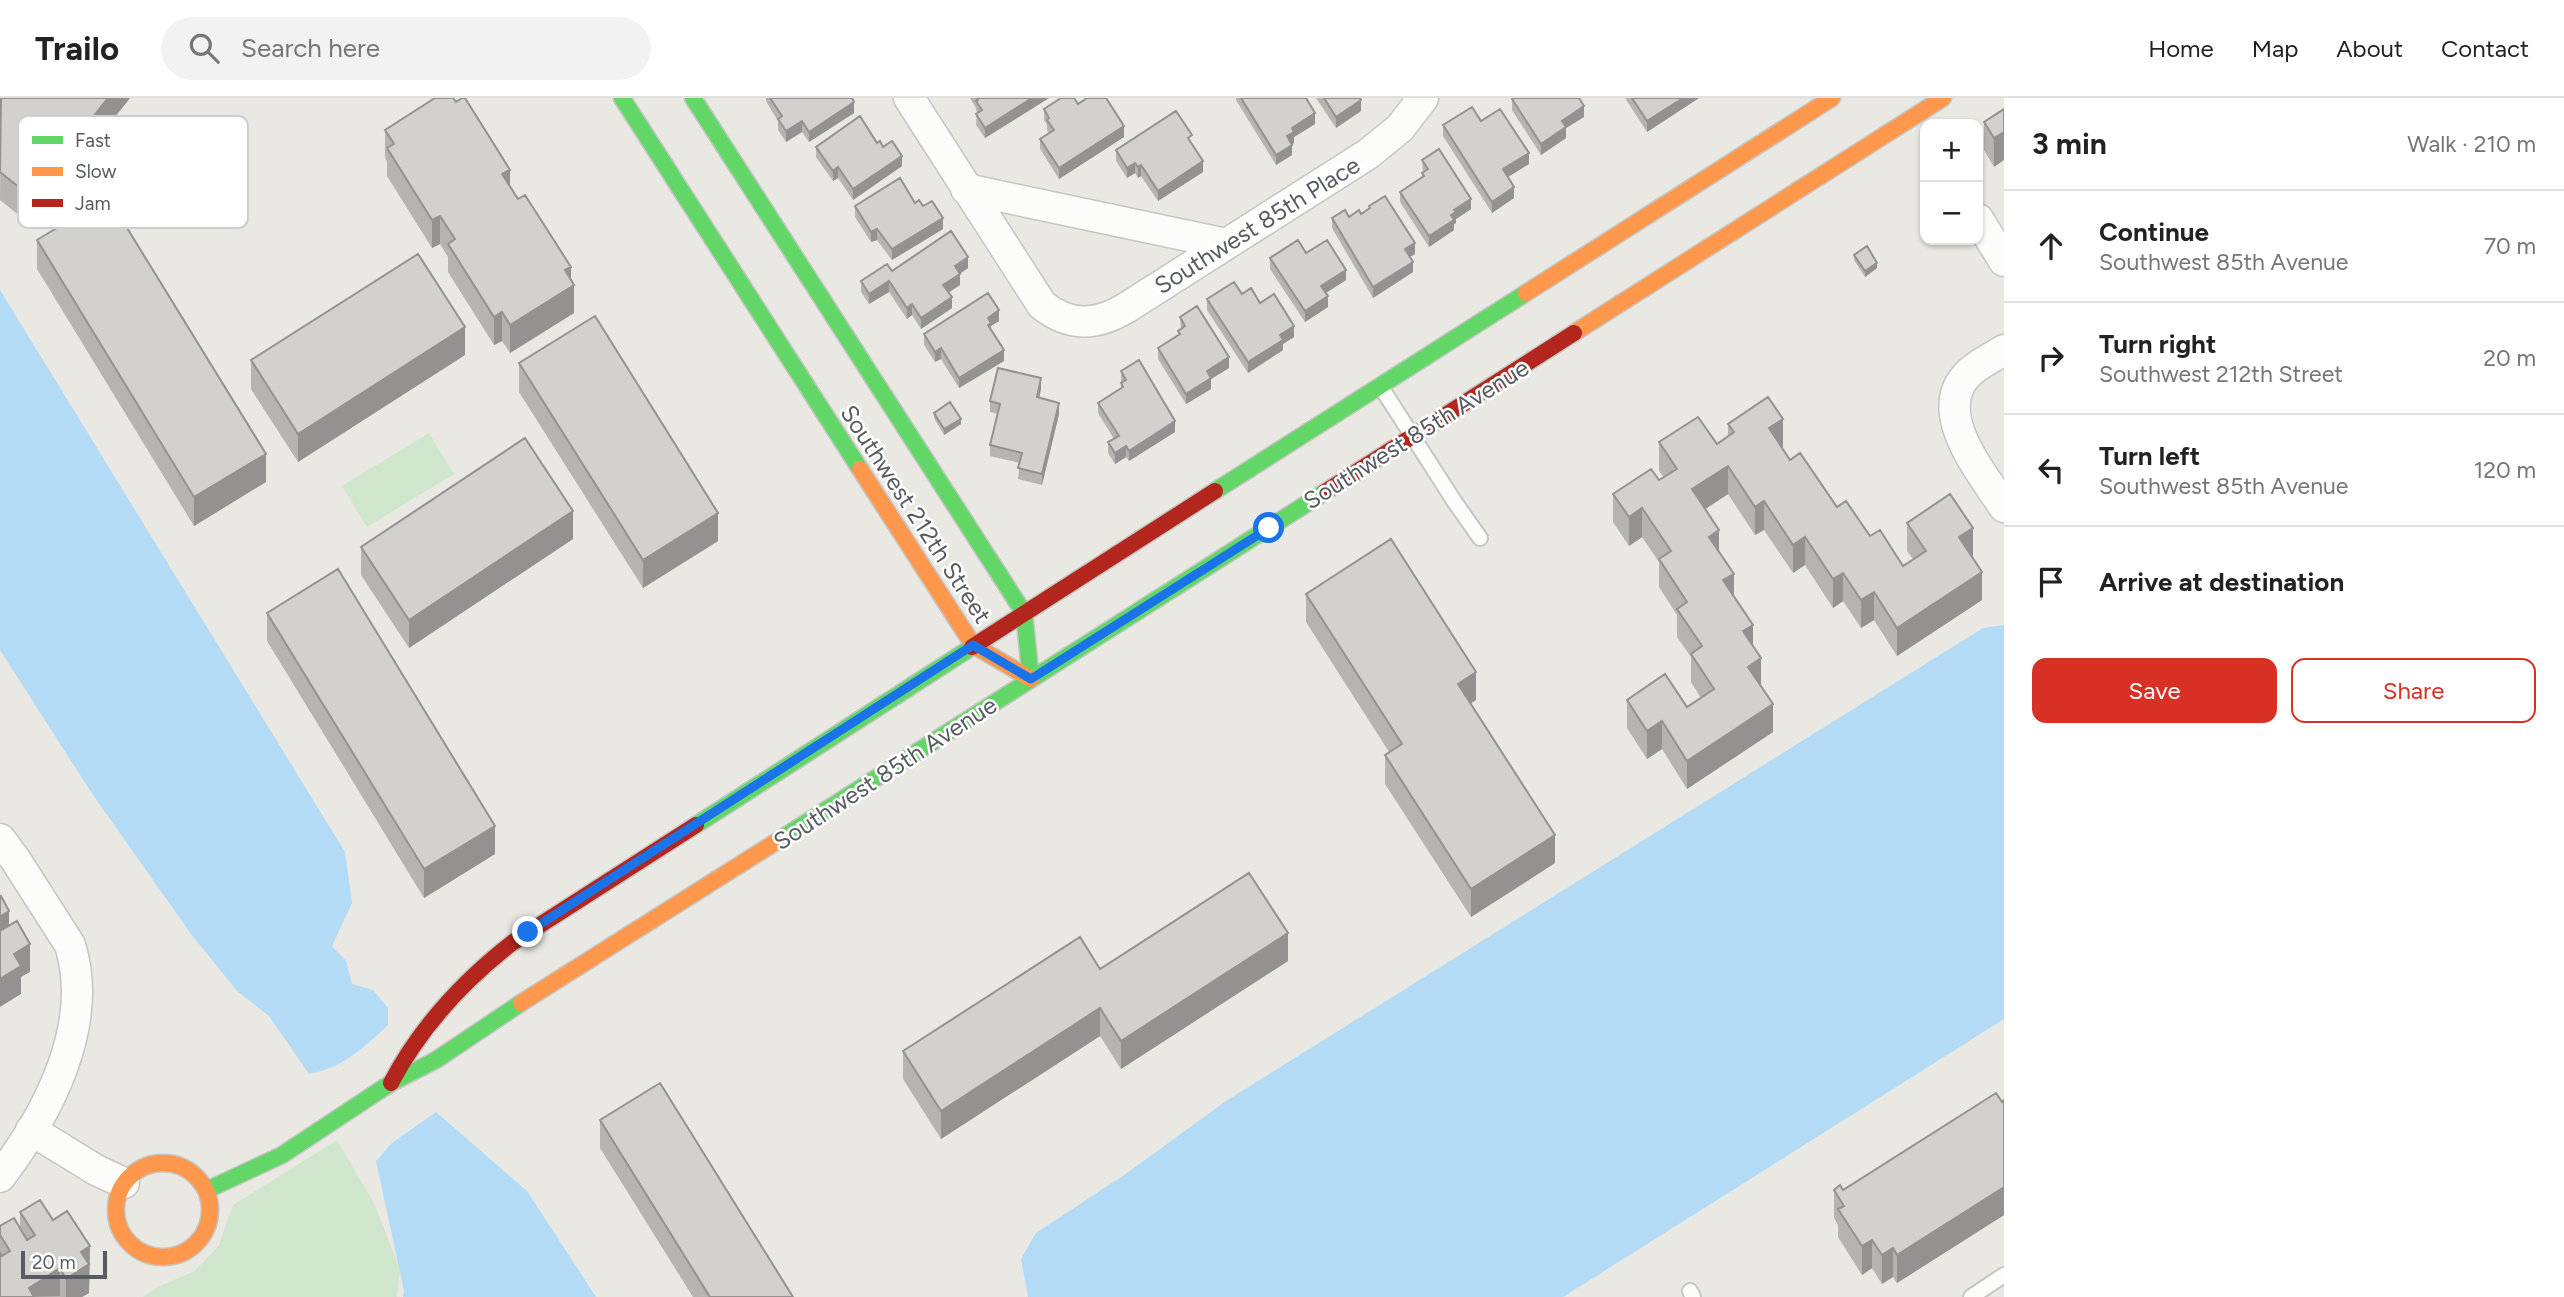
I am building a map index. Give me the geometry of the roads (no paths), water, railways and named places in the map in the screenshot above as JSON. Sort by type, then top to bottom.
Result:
[{"type":"street","name":"Southwest 212th Street","points":[[622,98],[973,645],[1031,679]]},
{"type":"street","name":"Southwest 212th Street","points":[[693,98],[1024,613],[1031,679]]},
{"type":"street","points":[[909,98],[966,189],[1226,244]]},
{"type":"street","name":"Southwest 85th Place","points":[[966,189],[1042,305],[1074,323],[1099,321],[1114,315],[1388,139],[1414,112],[1423,98]]},
{"type":"street","name":"Southwest 85th Avenue","points":[[391,1083],[423,1029],[470,978],[497,954],[973,645],[1832,98]]},
{"type":"street","name":"Southwest 85th Avenue","points":[[206,1190],[282,1155],[391,1083],[436,1060],[505,1013],[1413,437],[1919,126],[1943,98]]},
{"type":"street","points":[[1983,227],[2004,261]]},
{"type":"street","points":[[2004,350],[1966,376],[1955,393],[1954,402],[1956,422],[1964,443],[2004,507]]},
{"type":"street","points":[[0,839],[65,936],[76,970],[78,997],[73,1027],[55,1082],[31,1130],[0,1177]]},
{"type":"street","points":[[31,1130],[96,1170],[124,1183]]},
{"type":"street","points":[[167,1163],[191,1171],[206,1190],[211,1204],[206,1231],[198,1243],[187,1251],[174,1256],[146,1254],[134,1247],[118,1224],[118,1196],[124,1183],[143,1167],[167,1163]]},
{"type":"lane","points":[[1380,386],[1480,538]]},
{"type":"lane","points":[[1971,1297],[2004,1275]]},
{"type":"water","points":[[0,290],[345,852],[352,903],[332,946],[346,961],[352,984],[373,990],[388,1008],[388,1025],[361,1049],[332,1067],[309,1074],[269,1016],[237,991],[191,934],[91,792],[0,650]]},
{"type":"water","points":[[2004,625],[2004,1019],[1563,1297],[1028,1297],[1021,1259],[1036,1233],[1127,1173],[1226,1101],[1983,628]]},
{"type":"water","points":[[436,1112],[527,1191],[596,1297],[403,1297],[404,1291],[376,1161],[392,1143]]}]
